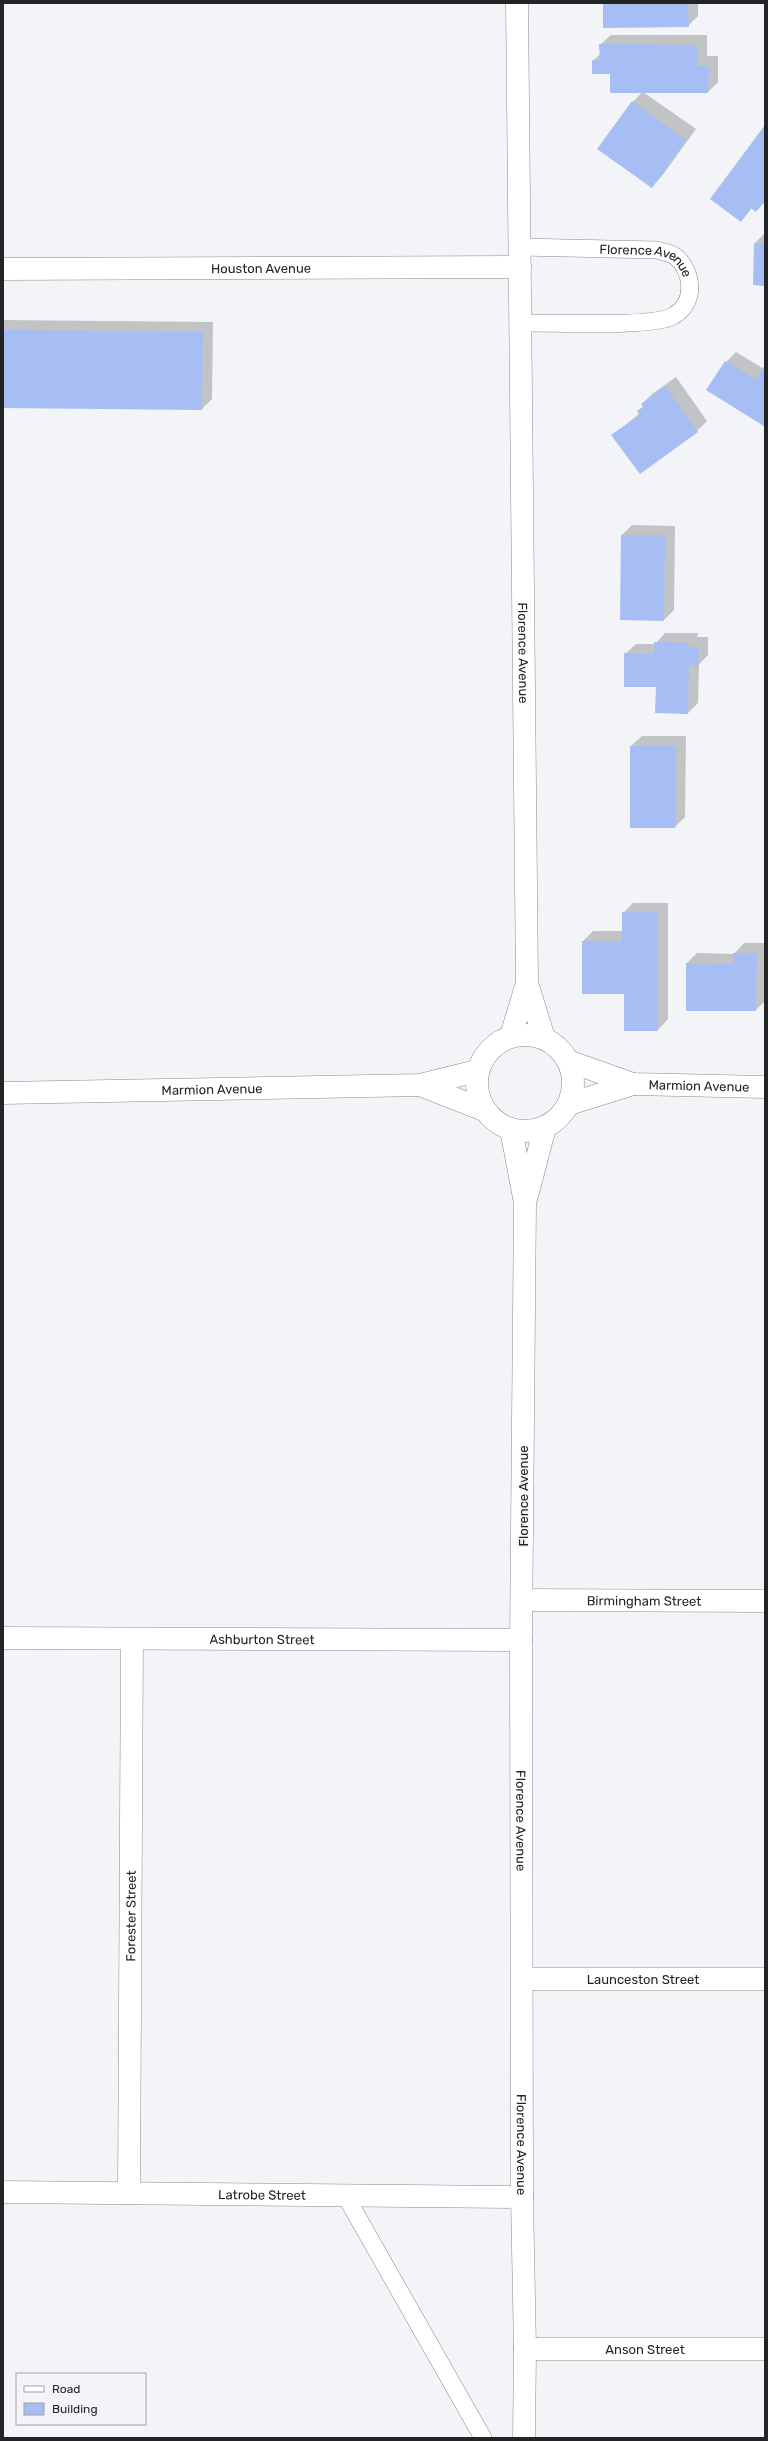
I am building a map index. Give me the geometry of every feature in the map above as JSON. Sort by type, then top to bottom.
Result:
[{"type":"street","name":"Florence Avenue","points":[[517,3],[527,983],[544,1038]]},
{"type":"street","name":"Houston Avenue","points":[[3,269],[520,257]]},
{"type":"street","name":"Florence Avenue","points":[[511,1036],[527,983]]},
{"type":"street","points":[[527,1034],[544,1038],[558,1048],[568,1061],[573,1088],[569,1104],[559,1117],[545,1127],[528,1131],[511,1129],[496,1122],[484,1110],[477,1071],[484,1056],[495,1044],[511,1036],[527,1034]]},
{"type":"street","name":"Marmion Avenue","points":[[568,1061],[633,1084],[765,1087]]},
{"type":"street","name":"Marmion Avenue","points":[[3,1093],[420,1085],[477,1071]]},
{"type":"street","name":"Marmion Avenue","points":[[569,1104],[633,1084]]},
{"type":"street","name":"Marmion Avenue","points":[[420,1085],[484,1110]]},
{"type":"street","name":"Florence Avenue","points":[[526,1203],[545,1127]]},
{"type":"street","name":"Florence Avenue","points":[[511,1129],[526,1203],[522,1600],[522,2197],[525,2348],[524,2438]]},
{"type":"street","name":"Birmingham Street","points":[[522,1600],[765,1601]]},
{"type":"street","name":"Ashburton Street","points":[[3,1638],[522,1640]]},
{"type":"street","name":"Forester Street","points":[[129,2194],[132,1639]]},
{"type":"street","name":"Launceston Street","points":[[522,1979],[765,1980]]},
{"type":"street","name":"Latrobe Street","points":[[3,2192],[522,2197]]},
{"type":"street","name":"Anson Street","points":[[525,2348],[765,2349]]},
{"type":"lane","name":"Florence Avenue","points":[[520,257],[657,250],[674,255],[686,268],[690,284],[686,304],[673,316],[651,321],[621,323],[520,323]]},
{"type":"lane","points":[[345,2195],[483,2438]]},
{"type":"building","points":[[603,3],[688,3],[689,27],[603,28]]},
{"type":"building","points":[[599,44],[697,45],[697,66],[709,66],[708,93],[610,93],[610,74],[592,74],[592,60],[600,61]]},
{"type":"building","points":[[632,101],[686,140],[652,188],[597,149]]},
{"type":"building","points":[[765,125],[765,200],[756,212],[751,208],[741,222],[710,199]]},
{"type":"building","points":[[754,243],[765,243],[765,286],[753,285]]},
{"type":"building","points":[[3,330],[203,332],[202,410],[3,408]]},
{"type":"building","points":[[725,361],[756,380],[765,365],[765,427],[706,390]]},
{"type":"building","points":[[665,386],[698,432],[640,474],[611,435],[640,415],[637,411],[643,407],[641,404]]},
{"type":"building","points":[[621,535],[665,535],[664,621],[620,620]]},
{"type":"building","points":[[654,642],[688,643],[688,647],[699,647],[698,666],[689,665],[688,714],[655,713],[656,687],[624,687],[624,653],[654,654]]},
{"type":"building","points":[[630,746],[676,746],[675,828],[630,828]]},
{"type":"building","points":[[622,912],[658,912],[658,1031],[624,1031],[624,994],[582,994],[582,941],[622,941]]},
{"type":"building","points":[[733,953],[757,953],[756,1011],[686,1011],[686,963],[733,964]]}]
